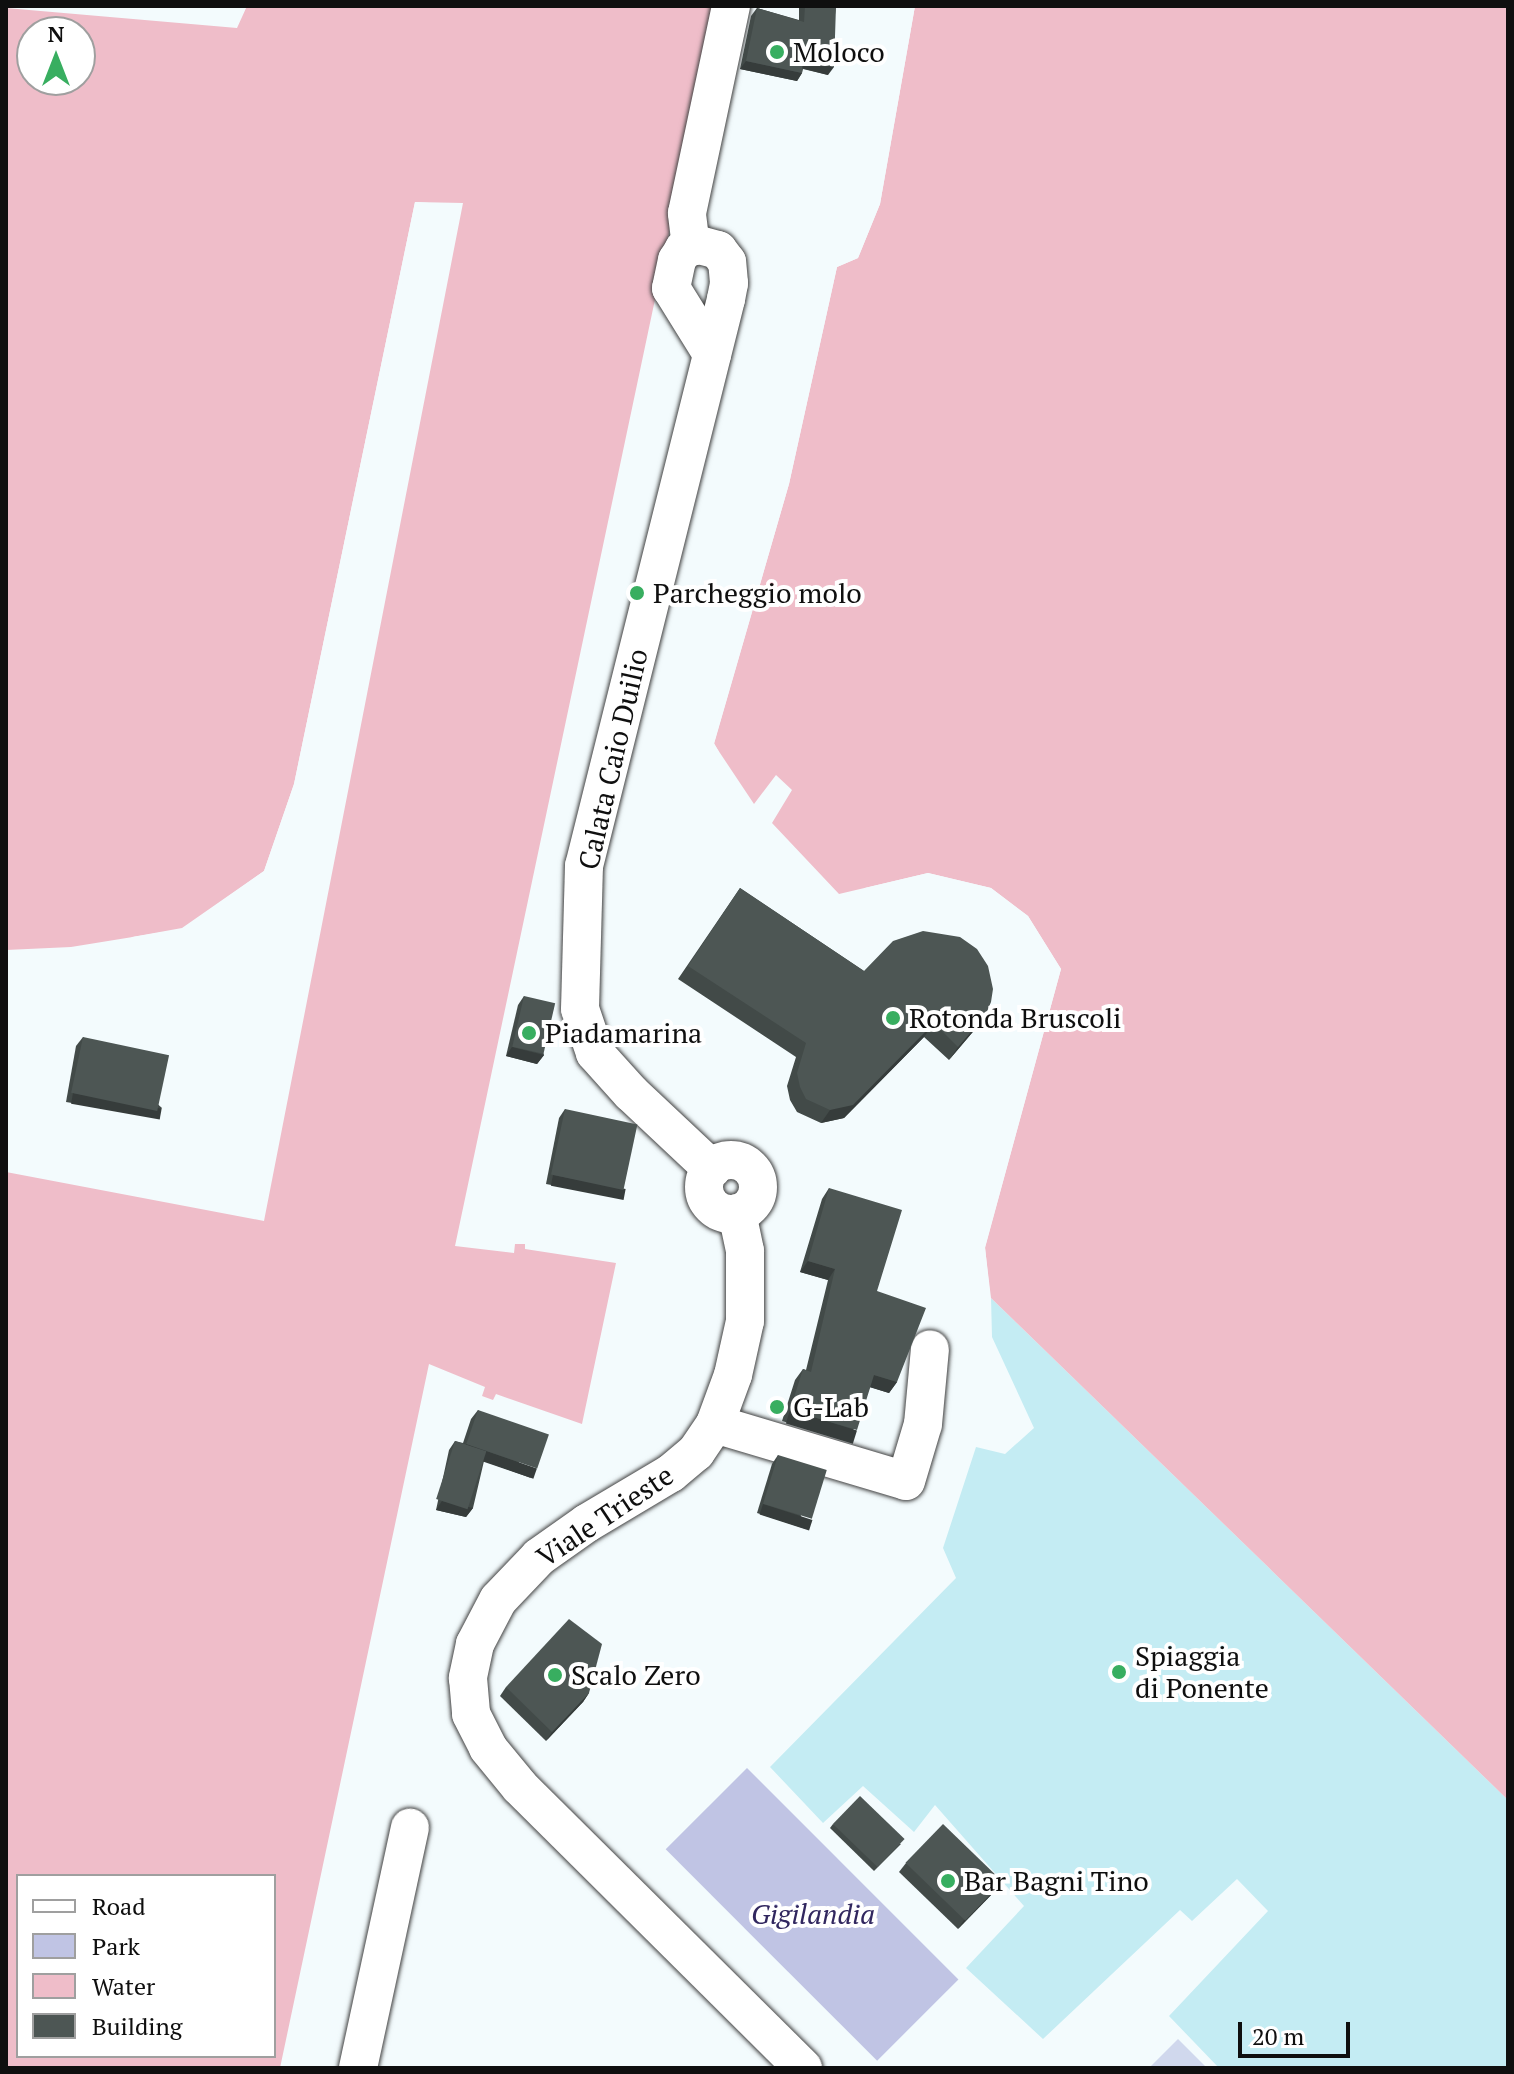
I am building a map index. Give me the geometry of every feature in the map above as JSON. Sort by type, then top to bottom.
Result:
[{"type":"street","points":[[712,354],[671,288],[677,260],[684,249],[691,247],[687,213],[731,6]]},
{"type":"street","name":"Calata Caio Duilio","points":[[691,247],[718,250],[727,262],[729,283],[584,866],[580,1009],[595,1053],[631,1093],[712,1169]]},
{"type":"street","name":"Viale Trieste","points":[[712,1169],[728,1161],[737,1161],[752,1171],[758,1188],[756,1197],[745,1210],[737,1213],[745,1251],[745,1321],[733,1375],[715,1424],[696,1452],[671,1473],[587,1523],[539,1557],[498,1600],[475,1644],[468,1678],[471,1714],[488,1748],[520,1787],[803,2068]]},
{"type":"street","points":[[715,1424],[906,1481],[923,1424],[930,1349]]},
{"type":"street","points":[[358,2068],[410,1828]]},
{"type":"green space","name":"Gigilandia","points":[[747,1768],[958,1979],[877,2061],[666,1849]]},
{"type":"sand","name":"Spiaggia di Ponente","points":[[991,1298],[1508,1800],[1508,2068],[1219,2068],[1169,2016],[1268,1911],[1237,1879],[1192,1921],[1180,1910],[1043,2039],[966,1968],[1024,1906],[935,1805],[914,1832],[863,1786],[823,1823],[770,1767],[956,1578],[943,1548],[976,1447],[1005,1454],[1034,1428],[992,1337]]},
{"type":"shaded area","points":[[1178,2039],[1207,2068],[1149,2068]]},
{"type":"water","points":[[247,6],[717,6],[455,1246],[514,1253],[515,1244],[525,1244],[525,1249],[616,1263],[582,1424],[496,1394],[493,1400],[482,1396],[485,1387],[429,1364],[280,2068],[6,2068],[6,1172],[264,1221],[463,203],[415,202],[294,784],[264,871],[182,929],[71,947],[6,950],[6,8],[237,28]]},
{"type":"water","points":[[915,6],[1508,6],[1508,1800],[991,1298],[985,1248],[1061,969],[1028,916],[991,888],[928,873],[839,894],[772,823],[792,790],[776,775],[754,804],[714,744],[789,484],[837,267],[858,258],[880,204]]},
{"type":"pier","points":[[911,6],[915,6],[880,204],[858,258],[837,267],[789,484],[714,743],[718,756],[710,743],[785,483],[834,266],[855,255],[877,203]]},
{"type":"pier","points":[[415,202],[429,203],[428,207],[419,206],[298,785],[268,872],[183,932],[129,941],[132,937],[182,928],[264,871],[294,784]]},
{"type":"pier","points":[[928,873],[991,888],[1028,916],[1061,969],[985,1247],[991,1304],[987,1299],[982,1247],[1057,970],[1025,918],[989,891],[928,877],[863,892],[865,888]]},
{"type":"building","points":[[805,6],[836,6],[834,67],[803,59],[802,73],[746,61],[757,8],[804,22]]},
{"type":"building","points":[[740,888],[864,971],[893,941],[923,931],[960,937],[977,949],[988,966],[993,989],[986,1014],[958,1047],[934,1023],[853,1105],[830,1110],[806,1099],[797,1073],[806,1043],[688,966]]},
{"type":"building","points":[[524,996],[555,1003],[543,1054],[512,1047]]},
{"type":"building","points":[[83,1037],[169,1055],[157,1111],[71,1093]]},
{"type":"building","points":[[565,1109],[637,1124],[623,1190],[551,1175]]},
{"type":"building","points":[[829,1188],[902,1210],[877,1291],[926,1308],[897,1382],[874,1375],[857,1430],[790,1410],[803,1369],[811,1372],[835,1269],[808,1261]]},
{"type":"building","points":[[478,1410],[549,1434],[537,1468],[466,1444]]},
{"type":"building","points":[[455,1441],[486,1451],[468,1509],[436,1499]]},
{"type":"building","points":[[778,1455],[827,1470],[812,1519],[763,1504]]},
{"type":"building","name":"Scalo Zero","points":[[569,1619],[602,1644],[589,1693],[552,1732],[506,1687]]},
{"type":"building","points":[[860,1796],[905,1839],[878,1867],[833,1824]]},
{"type":"building","name":"Bar Bagni Tino","points":[[943,1824],[1003,1882],[965,1921],[905,1863]]},
{"type":"place","name":"Moloco","points":[[777,52]]},
{"type":"place","name":"Parcheggio molo","points":[[637,593]]},
{"type":"place","name":"Rotonda Bruscoli","points":[[893,1018]]},
{"type":"place","name":"Piadamarina","points":[[529,1033]]},
{"type":"place","name":"G-Lab","points":[[777,1407]]},
{"type":"place","name":"Spiaggia di Ponente","points":[[1119,1672]]},
{"type":"place","name":"Scalo Zero","points":[[555,1675]]},
{"type":"place","name":"Bar Bagni Tino","points":[[948,1881]]}]
